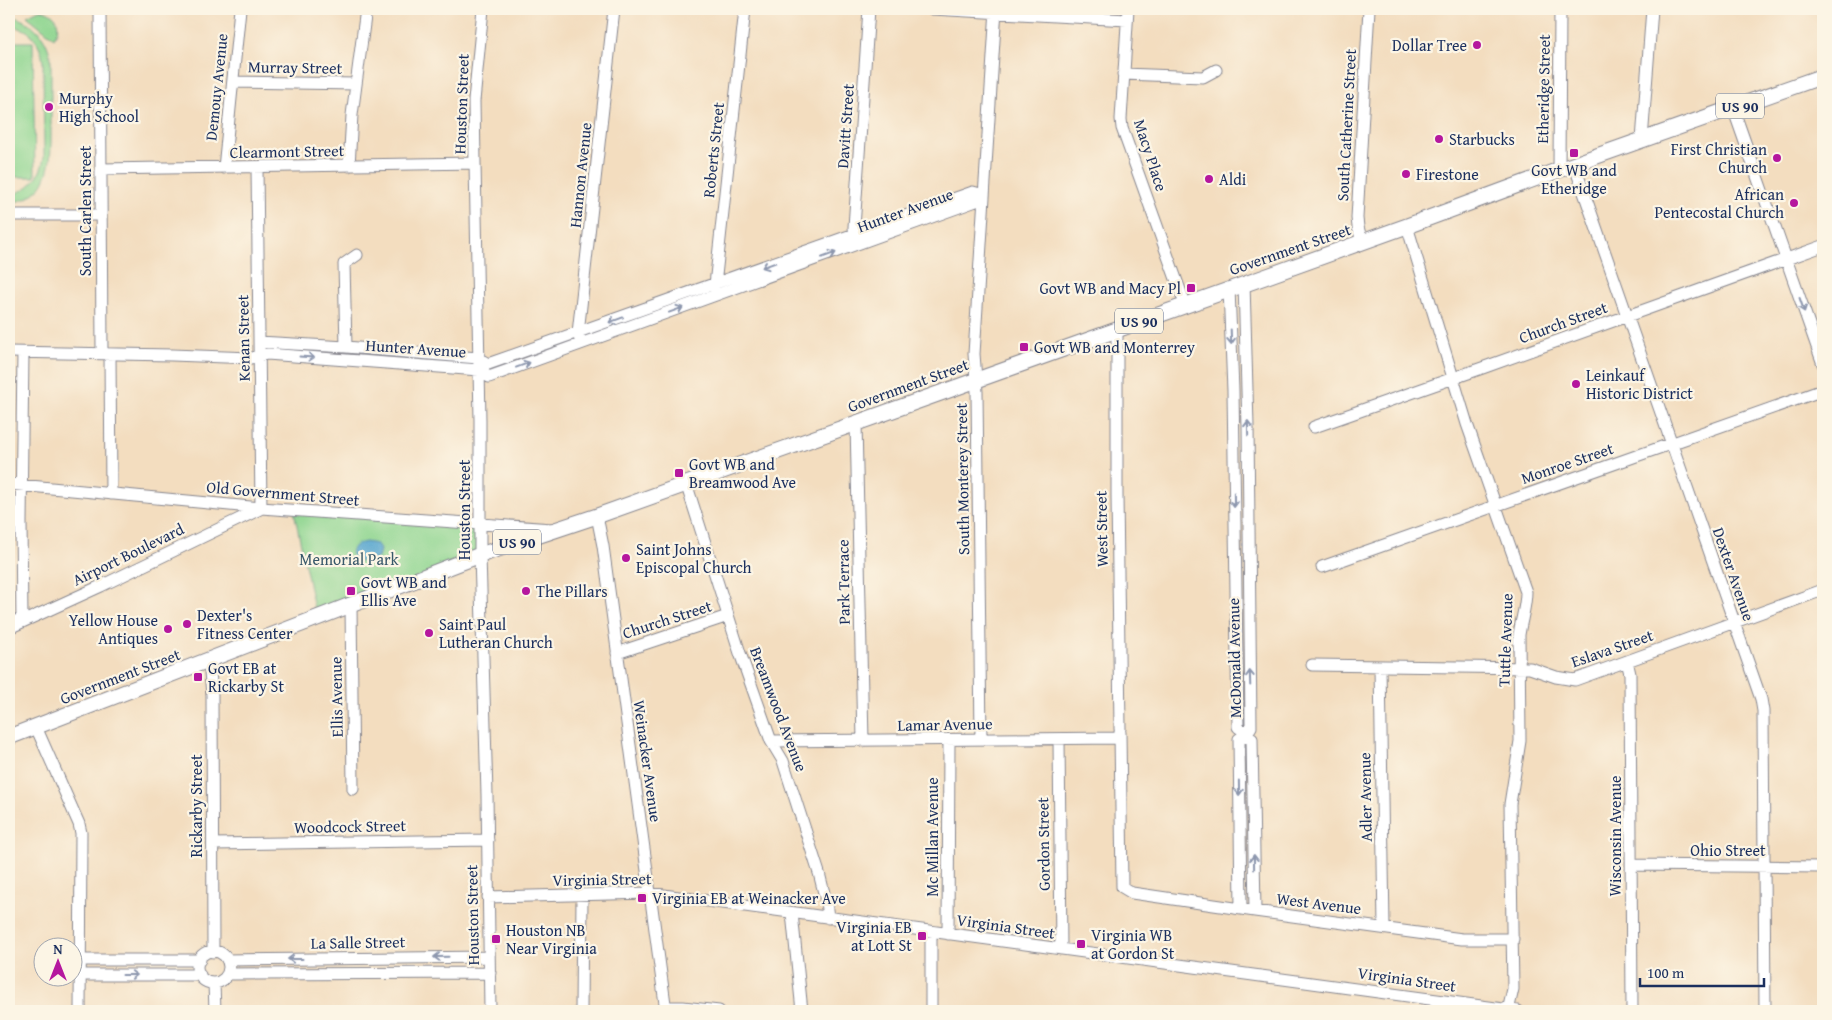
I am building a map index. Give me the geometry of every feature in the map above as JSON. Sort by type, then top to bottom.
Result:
[{"type":"main road","name":"Government Street","points":[[9,737],[480,555],[597,516],[1823,76]]},
{"type":"street","name":"South Carlen Street","points":[[100,9],[100,215],[111,494]]},
{"type":"street","name":"Demouy Avenue","points":[[224,168],[240,9]]},
{"type":"street","points":[[349,166],[352,115],[366,9]]},
{"type":"street","name":"Houston Street","points":[[483,9],[474,101],[474,164],[490,1011]]},
{"type":"street","name":"Hannon Avenue","points":[[579,339],[614,9]]},
{"type":"street","name":"Roberts Street","points":[[716,290],[745,9]]},
{"type":"street","name":"Davitt Street","points":[[855,240],[870,9]]},
{"type":"street","points":[[932,9],[1127,14]]},
{"type":"street","name":"South Catherine Street","points":[[1362,242],[1357,218],[1369,9]]},
{"type":"street","name":"Etheridge Street","points":[[1559,170],[1560,9]]},
{"type":"street","name":"South Monterey Street","points":[[981,739],[977,392],[974,354],[982,195],[996,10]]},
{"type":"street","points":[[1642,140],[1655,10]]},
{"type":"street","name":"Macy Place","points":[[1127,14],[1122,128],[1185,304]]},
{"type":"street","points":[[1124,74],[1203,77],[1216,70]]},
{"type":"street","name":"Murray Street","points":[[234,82],[356,84]]},
{"type":"street","points":[[1733,108],[1823,364]]},
{"type":"street","name":"Clearmont Street","points":[[101,169],[474,164]]},
{"type":"street","name":"Dexter Avenue","points":[[1574,164],[1761,699],[1763,711],[1765,1011]]},
{"type":"street","name":"Kenan Street","points":[[257,168],[261,508]]},
{"type":"street","name":"Hunter Avenue","points":[[9,352],[251,358],[267,354],[488,364],[579,339],[855,240],[973,192],[982,195]]},
{"type":"street","points":[[9,215],[100,215]]},
{"type":"street","name":"Tuttle Avenue","points":[[1407,226],[1452,378],[1526,592],[1526,606],[1520,630],[1520,741],[1510,804],[1513,939],[1511,1011]]},
{"type":"street","name":"Church Street","points":[[1314,427],[1823,246]]},
{"type":"street","points":[[346,347],[344,264],[356,255]]},
{"type":"street","name":"McDonald Avenue","points":[[1230,288],[1238,727],[1245,732],[1251,727],[1248,416],[1244,283]]},
{"type":"street","name":"West Street","points":[[1117,329],[1122,887]]},
{"type":"street","name":"Hunter Avenue","points":[[259,342],[346,347],[478,364]]},
{"type":"street","points":[[9,620],[22,622],[21,486],[23,353]]},
{"type":"street","name":"Monroe Street","points":[[1322,566],[1823,390]]},
{"type":"street","name":"Park Terrace","points":[[856,423],[863,741]]},
{"type":"street","name":"Breamwood Avenue","points":[[686,483],[728,616],[771,742],[783,761],[819,873],[828,918]]},
{"type":"street","name":"Old Government Street","points":[[9,484],[261,508],[554,530]]},
{"type":"street","name":"Airport Boulevard","points":[[9,628],[101,586],[261,508]]},
{"type":"street","name":"Weinacker Avenue","points":[[597,516],[666,1009]]},
{"type":"street","name":"Eslava Street","points":[[1312,665],[1530,668],[1556,677],[1575,680],[1823,590]]},
{"type":"street","name":"Ellis Avenue","points":[[351,605],[353,789]]},
{"type":"street","name":"Church Street","points":[[617,653],[728,616]]},
{"type":"street","name":"Rickarby Street","points":[[209,660],[212,695],[214,952]]},
{"type":"street","name":"Wisconsin Avenue","points":[[1627,661],[1630,674],[1632,1011]]},
{"type":"street","name":"Adler Avenue","points":[[1380,666],[1384,928]]},
{"type":"street","points":[[36,727],[79,824],[81,833],[81,938]]},
{"type":"street","name":"Lamar Avenue","points":[[771,742],[1058,739],[1120,733]]},
{"type":"street","name":"McDonald Avenue","points":[[1241,909],[1239,739],[1245,736],[1252,739],[1255,911]]},
{"type":"street","name":"Gordon Street","points":[[1058,739],[1060,949]]},
{"type":"street","name":"Mc Millan Avenue","points":[[948,934],[949,740]]},
{"type":"street","name":"Woodcock Street","points":[[213,844],[488,840]]},
{"type":"street","name":"Ohio Street","points":[[1632,865],[1823,867]]},
{"type":"street","name":"West Avenue","points":[[1122,887],[1132,893],[1462,939],[1513,939]]},
{"type":"street","name":"Virginia Street","points":[[488,897],[649,893],[1511,1011]]},
{"type":"street","points":[[580,1011],[582,895]]},
{"type":"street","points":[[792,913],[802,1011]]},
{"type":"street","points":[[931,932],[931,1011]]},
{"type":"street","points":[[214,952],[221,954],[227,960],[229,966],[228,974],[222,980],[214,983],[206,981],[200,975],[198,967],[200,960],[206,954],[214,952]]},
{"type":"street","name":"La Salle Street","points":[[227,960],[489,957]]},
{"type":"street","points":[[344,958],[344,974]]},
{"type":"street","points":[[82,960],[200,960]]},
{"type":"street","name":"La Salle Street","points":[[228,974],[490,973]]},
{"type":"street","points":[[82,975],[200,975]]},
{"type":"street","points":[[214,983],[214,1011]]},
{"type":"street","points":[[80,1011],[81,988]]},
{"type":"street","points":[[666,1009],[683,1007],[719,1011]]},
{"type":"green space","points":[[39,10],[49,12],[56,19],[58,28],[54,38],[27,16]]},
{"type":"green space","points":[[9,16],[18,18],[32,26],[43,38],[50,53],[51,148],[50,161],[43,184],[35,193],[24,199],[9,203],[9,195],[23,190],[33,182],[41,170],[44,156],[43,62],[41,50],[35,39],[27,31],[9,24]]},
{"type":"green space","points":[[9,42],[33,42],[35,177],[9,177]]},
{"type":"green space","name":"Memorial Park","points":[[294,511],[481,525],[480,555],[316,618]]},
{"type":"water","points":[[366,542],[377,544],[380,550],[378,558],[362,562],[357,560],[351,552],[358,544]]},
{"type":"place","name":"Dollar Tree","points":[[1477,45]]},
{"type":"place","name":"Murphy High School","points":[[49,107]]},
{"type":"place","name":"Starbucks","points":[[1439,139]]},
{"type":"place","name":"Govt WB and Etheridge","points":[[1574,153]]},
{"type":"place","name":"First Christian Church","points":[[1777,158]]},
{"type":"place","name":"Firestone","points":[[1406,174]]},
{"type":"place","name":"Aldi","points":[[1209,179]]},
{"type":"place","name":"African Pentecostal Church","points":[[1794,203]]},
{"type":"place","name":"Govt WB and Macy Pl","points":[[1191,288]]},
{"type":"place","name":"Govt WB and Monterrey","points":[[1024,347]]},
{"type":"place","name":"Leinkauf Historic District","points":[[1576,384]]},
{"type":"place","name":"Govt WB and Breamwood Ave","points":[[679,473]]},
{"type":"place","name":"Saint Johns Episcopal Church","points":[[626,558]]},
{"type":"place","name":"Govt WB and Ellis Ave","points":[[351,591]]},
{"type":"place","name":"The Pillars","points":[[526,591]]},
{"type":"place","name":"Dexter's Fitness Center","points":[[187,624]]},
{"type":"place","name":"Yellow House Antiques","points":[[168,629]]},
{"type":"place","name":"Saint Paul Lutheran Church","points":[[429,633]]},
{"type":"place","name":"Govt EB at Rickarby St","points":[[198,677]]},
{"type":"place","name":"Virginia EB at Weinacker Ave","points":[[642,898]]},
{"type":"place","name":"Virginia EB at Lott St","points":[[922,936]]},
{"type":"place","name":"Houston NB Near Virginia","points":[[496,939]]},
{"type":"place","name":"Virginia WB at Gordon St","points":[[1081,944]]}]
